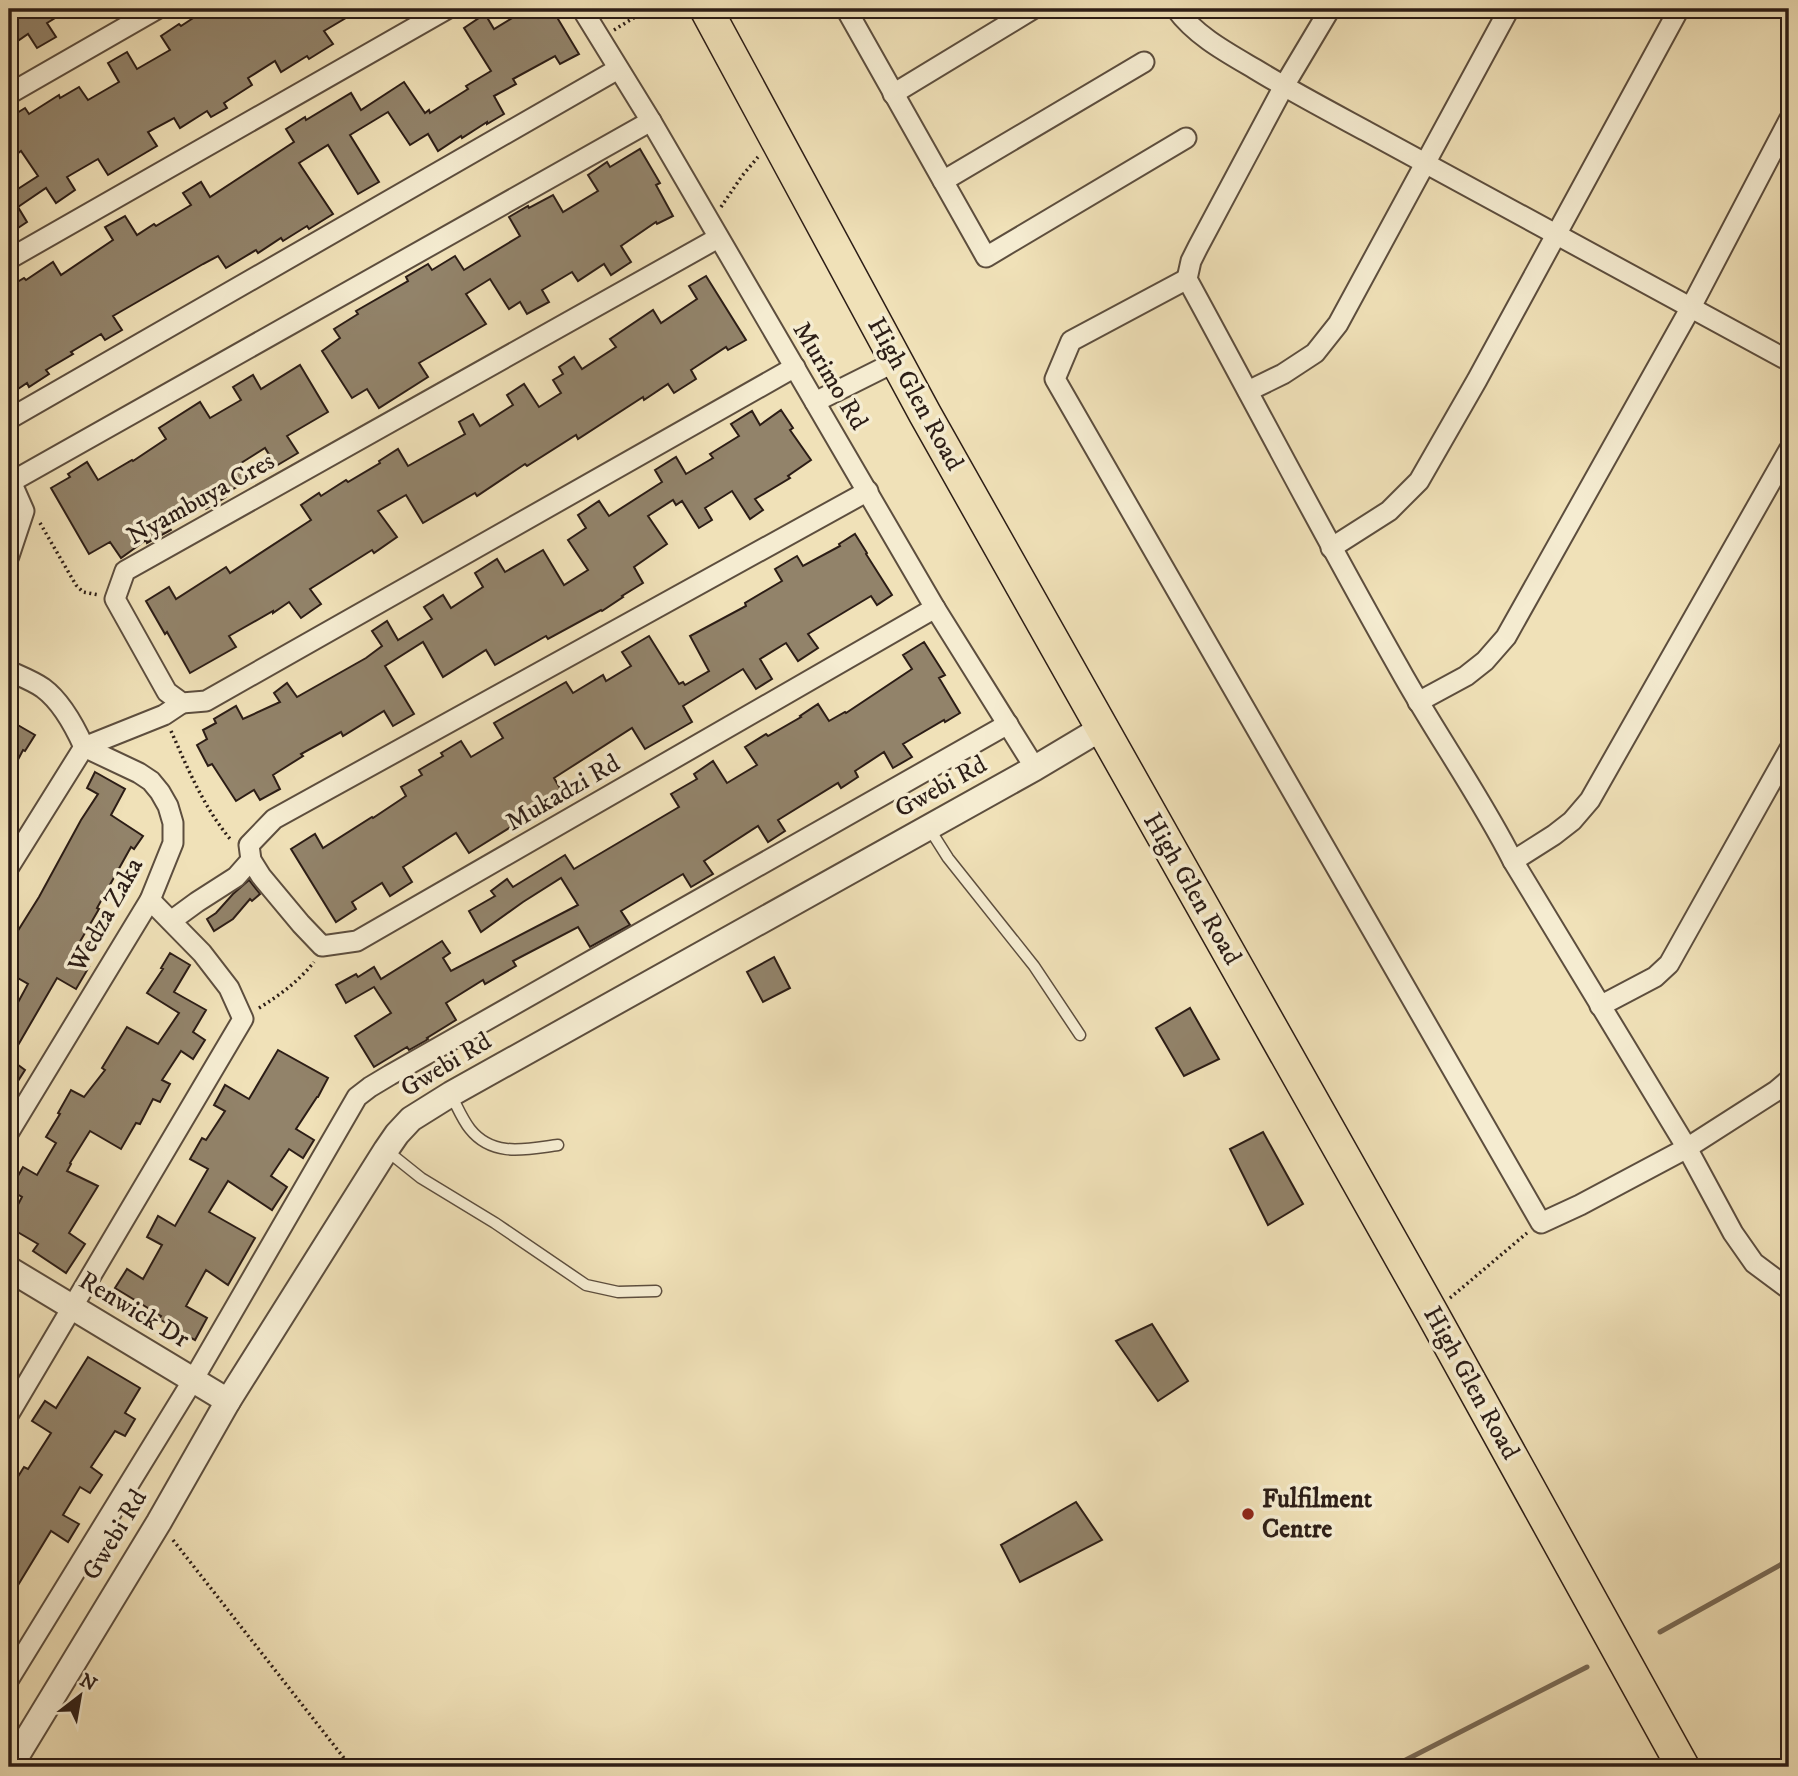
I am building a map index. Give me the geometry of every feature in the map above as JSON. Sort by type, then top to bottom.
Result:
[{"type":"main road","name":"High Glen Road","points":[[706,9],[897,361],[1432,1313],[1683,1767]]},
{"type":"street","points":[[9,94],[157,9]]},
{"type":"street","points":[[9,259],[447,9]]},
{"type":"street","name":"Murimo Rd","points":[[582,9],[651,121],[934,608],[1035,768]]},
{"type":"street","points":[[846,9],[986,257],[1186,138]]},
{"type":"street","points":[[893,94],[1033,9]]},
{"type":"street","points":[[1176,9],[1208,40],[1284,86],[1789,361]]},
{"type":"street","points":[[1330,9],[1284,86],[1198,247],[1187,279],[1331,548],[1418,702],[1687,1148],[1733,1233],[1754,1263],[1789,1289]]},
{"type":"street","points":[[1248,391],[1283,374],[1315,353],[1338,324],[1509,9]]},
{"type":"street","points":[[1331,548],[1389,511],[1419,481],[1471,391],[1679,9]]},
{"type":"street","points":[[943,181],[1144,62]]},
{"type":"street","points":[[9,419],[618,69]]},
{"type":"street","points":[[1418,702],[1466,676],[1485,661],[1506,637],[1690,309],[1789,120]]},
{"type":"street","points":[[9,555],[24,511],[10,480],[651,121]]},
{"type":"street","name":"Nyambuya Cres","points":[[115,599],[125,571],[714,231]]},
{"type":"street","points":[[1187,279],[1071,341],[1055,379],[1541,1223],[1687,1148],[1789,1080]]},
{"type":"street","points":[[815,402],[897,361]]},
{"type":"street","points":[[9,867],[84,747],[164,715],[183,703],[206,701],[795,367]]},
{"type":"street","points":[[1513,861],[1572,821],[1590,800],[1789,450]]},
{"type":"street","points":[[171,921],[236,877],[274,819],[868,491]]},
{"type":"street","points":[[115,599],[167,692],[183,703]]},
{"type":"street","name":"Mukadzi Rd","points":[[322,946],[357,942],[934,608]]},
{"type":"street","points":[[9,671],[43,688],[55,699],[84,747]]},
{"type":"street","points":[[9,1679],[193,1380],[357,1097],[390,1075],[1008,724]]},
{"type":"street","name":"Gwebi Rd","points":[[10,1767],[159,1522],[228,1401],[386,1150],[411,1119],[1102,728]]},
{"type":"street","name":"Wedza Zaka","points":[[9,1132],[150,900],[173,843],[173,823],[168,806],[151,781],[84,747]]},
{"type":"street","points":[[1600,1006],[1655,977],[1669,964],[1789,750]]},
{"type":"street","points":[[250,853],[261,876],[300,924],[322,946]]},
{"type":"street","points":[[9,1414],[243,1019],[229,988],[202,953],[150,900]]},
{"type":"street","name":"Renwick Dr","points":[[9,1269],[228,1401]]},
{"type":"lane","points":[[929,828],[948,858],[1034,966],[1080,1035]]},
{"type":"lane","points":[[451,1094],[470,1130],[489,1144],[511,1151],[558,1144]]},
{"type":"lane","points":[[386,1150],[421,1178],[495,1223],[586,1285],[618,1292],[656,1291]]},
{"type":"path","points":[[600,39],[648,9]]},
{"type":"path","points":[[714,231],[742,176],[776,137]]},
{"type":"path","points":[[24,511],[36,516],[76,585],[83,592],[115,599]]},
{"type":"path","points":[[164,715],[191,777],[220,827],[233,842],[250,853]]},
{"type":"path","points":[[243,1019],[304,975],[322,946]]},
{"type":"path","points":[[1432,1313],[1518,1239],[1541,1223]]},
{"type":"path","points":[[159,1522],[351,1767]]},
{"type":"building","points":[[22,9],[70,9],[47,23],[56,37],[37,48],[28,34],[9,47],[9,18]]},
{"type":"building","points":[[207,9],[361,9],[324,31],[333,44],[309,59],[307,56],[281,72],[275,61],[248,78],[252,85],[224,103],[227,108],[211,117],[207,111],[180,128],[174,118],[148,132],[157,146],[108,175],[98,159],[67,177],[75,190],[56,203],[46,188],[18,207],[27,222],[9,234],[9,193],[38,176],[21,151],[9,160],[9,118],[25,108],[29,114],[59,95],[60,98],[79,87],[88,100],[119,82],[108,63],[127,52],[137,69],[170,50],[161,36]]},
{"type":"building","points":[[527,9],[552,9],[579,54],[560,64],[555,56],[513,79],[516,84],[494,96],[504,114],[438,151],[428,134],[410,145],[388,112],[350,135],[379,182],[358,194],[328,145],[299,163],[333,214],[309,229],[307,226],[283,241],[281,238],[258,253],[256,250],[226,268],[218,256],[203,264],[113,316],[122,330],[105,340],[101,334],[46,370],[49,374],[29,387],[27,383],[9,395],[9,287],[24,278],[26,280],[53,262],[61,275],[113,240],[105,227],[125,216],[137,235],[191,205],[183,193],[201,182],[210,197],[294,142],[286,129],[351,93],[361,110],[404,82],[425,113],[429,110],[430,113],[491,71],[464,28],[485,14],[494,29]]},
{"type":"building","points":[[640,149],[660,183],[656,185],[673,216],[657,224],[656,222],[621,246],[631,262],[611,275],[604,264],[578,281],[572,272],[542,290],[549,302],[527,314],[520,302],[509,309],[490,279],[466,294],[486,324],[419,363],[428,377],[379,408],[367,389],[352,398],[322,351],[340,338],[334,329],[358,314],[356,311],[408,281],[406,277],[428,264],[432,270],[455,256],[464,270],[520,236],[509,217],[528,206],[529,208],[553,195],[563,212],[598,191],[588,175],[607,162],[610,167]]},
{"type":"building","points":[[706,276],[746,340],[728,350],[726,347],[691,370],[696,379],[674,393],[668,384],[644,400],[643,397],[578,439],[576,435],[477,496],[475,493],[423,523],[406,495],[378,511],[397,537],[310,589],[321,604],[301,618],[289,602],[229,636],[236,647],[190,673],[146,601],[169,587],[176,599],[226,567],[230,573],[311,520],[301,505],[319,493],[321,496],[346,480],[348,482],[398,449],[408,466],[465,434],[459,422],[473,414],[480,426],[513,405],[507,395],[524,384],[539,407],[561,393],[553,380],[563,374],[559,367],[574,357],[582,369],[616,347],[610,339],[653,310],[661,323],[697,299],[689,286]]},
{"type":"building","points":[[300,365],[328,412],[287,436],[298,453],[276,466],[265,448],[238,465],[247,481],[225,494],[226,497],[206,509],[204,506],[169,527],[171,530],[147,543],[146,540],[121,558],[110,542],[89,554],[51,488],[70,477],[68,474],[87,462],[98,480],[166,439],[159,428],[200,402],[210,418],[241,400],[233,387],[253,375],[261,389]]},
{"type":"building","points":[[781,410],[793,428],[790,430],[811,460],[788,476],[790,478],[755,499],[763,510],[750,519],[732,491],[705,508],[712,520],[699,528],[682,501],[676,505],[673,500],[648,516],[667,544],[634,567],[643,583],[602,611],[548,639],[546,636],[495,665],[486,650],[443,677],[423,642],[385,666],[414,714],[393,726],[384,711],[343,736],[341,732],[301,754],[303,756],[273,775],[280,789],[260,800],[254,790],[236,801],[212,764],[208,766],[197,745],[207,739],[203,730],[216,723],[214,719],[236,706],[243,719],[280,702],[274,693],[287,683],[297,697],[366,658],[382,646],[372,631],[387,621],[398,640],[432,619],[424,607],[443,595],[451,608],[483,587],[475,573],[497,559],[505,572],[543,550],[564,585],[588,570],[568,540],[586,528],[578,515],[599,501],[609,516],[662,482],[655,470],[676,457],[686,474],[713,458],[710,454],[739,436],[731,424],[752,411],[760,425]]},
{"type":"building","points":[[855,534],[892,595],[877,605],[871,596],[808,634],[818,648],[798,661],[786,643],[760,659],[772,679],[756,689],[743,669],[683,706],[692,722],[645,749],[632,728],[554,778],[564,795],[512,823],[514,825],[469,853],[456,833],[403,867],[412,882],[390,896],[382,883],[352,902],[356,909],[336,922],[291,849],[315,834],[323,848],[373,818],[406,796],[401,787],[422,775],[419,770],[443,756],[441,753],[461,741],[471,757],[503,738],[494,723],[566,682],[573,693],[603,675],[606,681],[631,666],[622,652],[649,636],[679,684],[683,682],[685,685],[709,671],[690,636],[746,606],[745,603],[782,581],[775,569],[797,556],[803,566],[840,546],[839,544]]},
{"type":"building","points":[[924,642],[945,675],[939,678],[960,713],[903,744],[912,757],[893,768],[884,752],[855,771],[858,777],[841,788],[838,783],[778,820],[785,831],[768,842],[758,826],[704,861],[713,874],[691,887],[683,874],[621,911],[630,925],[590,947],[578,927],[513,961],[516,966],[485,984],[483,980],[446,1003],[456,1020],[425,1041],[409,1050],[407,1047],[374,1067],[355,1036],[391,1013],[374,987],[346,1003],[336,985],[356,974],[358,977],[374,967],[381,979],[442,941],[450,953],[443,958],[451,971],[578,905],[561,878],[481,932],[469,911],[495,896],[491,891],[507,879],[513,887],[565,855],[574,869],[679,807],[671,794],[697,779],[694,774],[713,761],[727,783],[757,765],[745,747],[801,717],[818,704],[829,721],[846,713],[912,669],[903,655]]},
{"type":"building","points":[[16,724],[35,735],[25,751],[23,750],[9,777],[9,736]]},
{"type":"building","points":[[95,772],[125,789],[111,815],[143,836],[134,849],[131,847],[71,957],[89,967],[76,989],[57,978],[10,1059],[25,1070],[9,1095],[9,1019],[28,984],[9,973],[9,945],[98,794],[87,788]]},
{"type":"building","points":[[249,880],[260,894],[252,901],[250,899],[233,919],[214,931],[207,919]]},
{"type":"building","points":[[170,953],[190,965],[174,992],[206,1010],[193,1032],[205,1040],[193,1059],[181,1051],[162,1080],[170,1084],[160,1102],[153,1099],[140,1124],[136,1123],[121,1149],[90,1131],[70,1163],[67,1171],[98,1186],[69,1233],[85,1244],[66,1273],[33,1251],[38,1244],[9,1227],[22,1197],[10,1190],[23,1167],[37,1175],[56,1143],[46,1137],[71,1090],[84,1097],[105,1070],[102,1068],[127,1027],[158,1044],[179,1013],[147,993]]},
{"type":"building","points":[[774,957],[790,988],[763,1002],[747,972]]},
{"type":"building","points":[[1190,1008],[1219,1059],[1184,1076],[1156,1028]]},
{"type":"building","points":[[278,1050],[328,1078],[296,1129],[314,1140],[303,1158],[289,1149],[271,1176],[287,1187],[272,1210],[228,1181],[209,1212],[255,1238],[228,1285],[206,1270],[186,1306],[207,1318],[195,1340],[115,1288],[127,1269],[143,1279],[162,1245],[147,1237],[158,1216],[175,1226],[208,1169],[190,1159],[202,1138],[206,1140],[225,1111],[214,1105],[225,1085],[249,1099]]},
{"type":"building","points":[[1263,1132],[1303,1204],[1268,1225],[1230,1149]]},
{"type":"building","points":[[1152,1324],[1188,1381],[1158,1401],[1116,1341]]},
{"type":"building","points":[[88,1357],[140,1388],[125,1413],[135,1419],[125,1436],[115,1431],[91,1467],[102,1475],[90,1493],[80,1487],[63,1515],[79,1524],[68,1542],[51,1531],[9,1600],[9,1491],[24,1467],[28,1469],[51,1433],[32,1421],[45,1401],[56,1408]]},
{"type":"building","points":[[1076,1502],[1102,1540],[1020,1582],[1001,1545]]},
{"type":"waterway","points":[[1660,1632],[1789,1560]]},
{"type":"waterway","points":[[1392,1767],[1587,1667]]},
{"type":"place","name":"Fulfilment Centre","points":[[1248,1514]]}]
